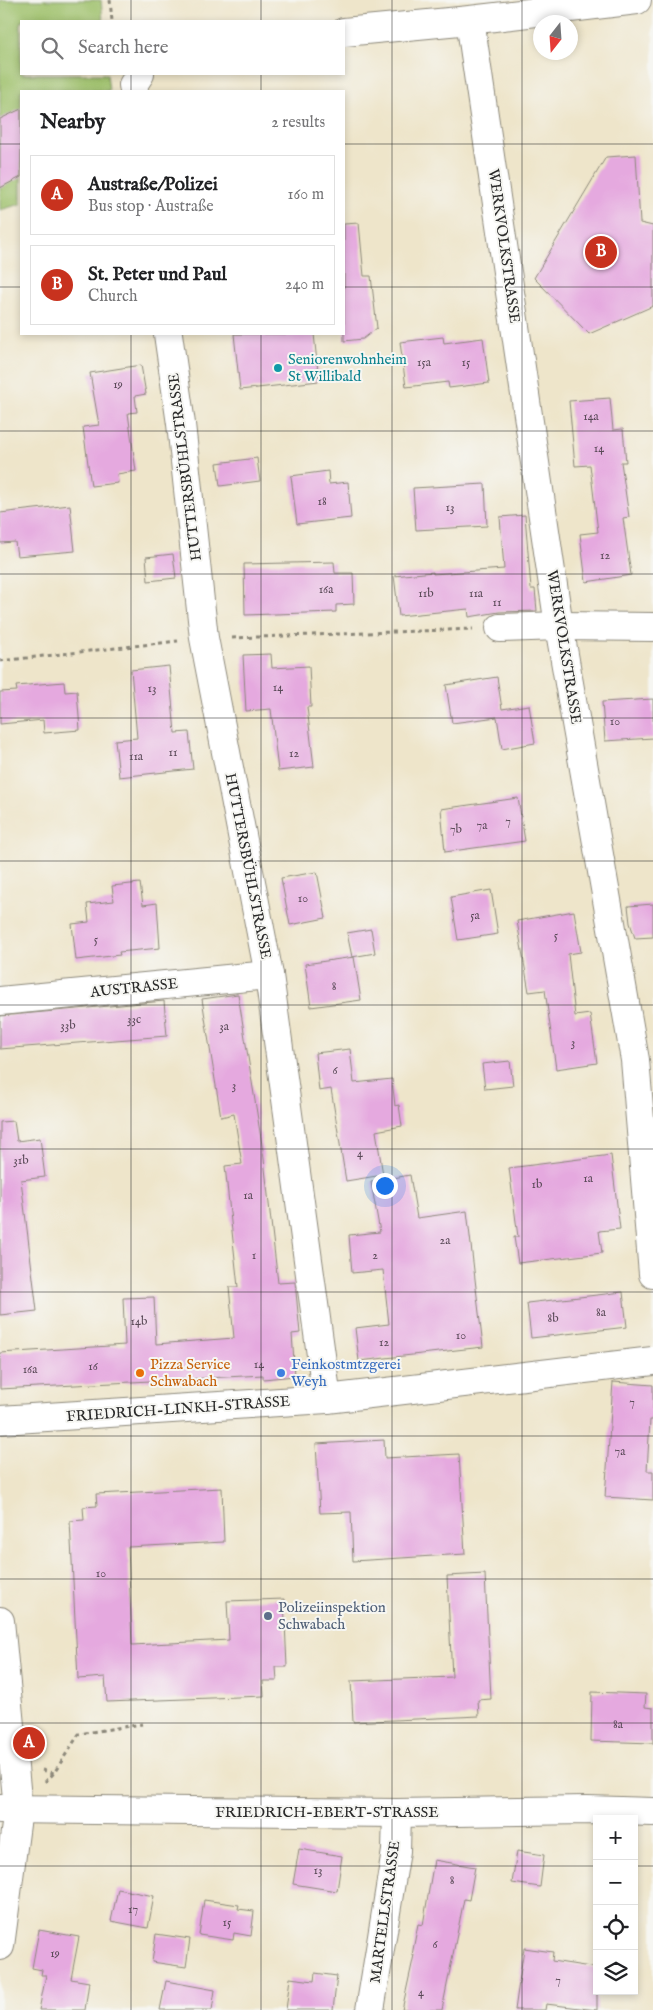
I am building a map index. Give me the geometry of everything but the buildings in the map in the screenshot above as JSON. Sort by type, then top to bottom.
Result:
[{"type":"street","points":[[345,32],[470,20],[636,0]]},
{"type":"street","name":"WERKVOLKSTRASSE","points":[[470,20],[560,626],[635,1060],[653,1274]]},
{"type":"street","points":[[134,90],[133,85],[139,75]]},
{"type":"street","name":"HUTTERSBÜHLSTRASSE","points":[[168,335],[181,424],[204,638],[269,975],[328,1399]]},
{"type":"street","points":[[500,628],[560,626],[653,627]]},
{"type":"street","name":"AUSTRASSE","points":[[0,1001],[269,975]]},
{"type":"street","name":"FRIEDRICH-LINKH-STRASSE","points":[[0,1420],[328,1399],[653,1361]]},
{"type":"street","points":[[0,1621],[9,1809],[0,1946]]},
{"type":"street","name":"FRIEDRICH-EBERT-STRASSE","points":[[9,1809],[397,1813],[587,1810],[653,1812]]},
{"type":"street","name":"MARTELLSTRASSE","points":[[370,2010],[396,1851],[397,1813]]},
{"type":"path","points":[[110,0],[112,20]]},
{"type":"path","points":[[0,661],[204,638],[500,628]]},
{"type":"path","points":[[9,1809],[54,1773],[79,1734],[142,1724]]},
{"type":"green space","points":[[0,0],[101,0],[103,20],[20,20],[20,75],[107,75],[109,90],[20,90],[20,204],[0,210]]},
{"type":"place","name":"St. Peter und Paul","points":[[601,252]]},
{"type":"place","name":"Seniorenwohnheim St Willibald","points":[[278,368]]},
{"type":"place","name":"Pizza Service Schwabach","points":[[140,1373]]},
{"type":"place","name":"Feinkostmtzgerei Weyh","points":[[281,1373]]},
{"type":"place","name":"Polizeiinspektion Schwabach","points":[[268,1616]]},
{"type":"place","name":"Austraße/Polizei","points":[[29,1743]]}]
